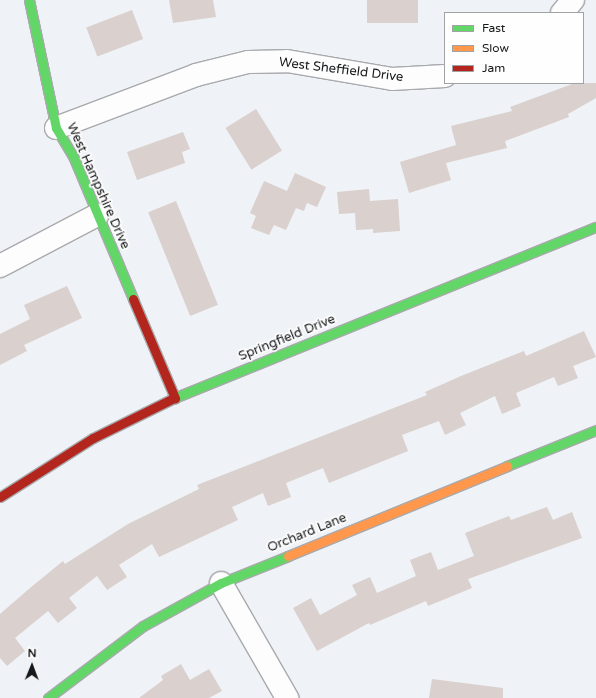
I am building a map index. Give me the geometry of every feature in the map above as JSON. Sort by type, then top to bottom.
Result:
[{"type":"street","name":"West Hampshire Drive","points":[[29,0],[56,128],[73,156],[176,398]]},
{"type":"street","points":[[563,12],[573,0]]},
{"type":"street","name":"West Sheffield Drive","points":[[56,128],[196,74],[248,62],[287,61],[392,79],[444,76]]},
{"type":"street","points":[[0,266],[97,215]]},
{"type":"street","name":"Springfield Drive","points":[[0,497],[92,438],[176,398],[596,227]]},
{"type":"street","name":"Orchard Lane","points":[[48,698],[143,626],[221,583],[596,430]]},
{"type":"street","points":[[221,583],[287,698]]},
{"type":"building","points":[[169,0],[213,0],[216,17],[173,23]]},
{"type":"building","points":[[367,0],[418,0],[418,23],[367,23]]},
{"type":"building","points":[[132,10],[143,39],[97,57],[86,28]]},
{"type":"building","points":[[596,83],[596,98],[568,114],[569,117],[505,141],[507,148],[446,163],[451,180],[409,193],[400,162],[456,145],[451,126],[512,111],[510,107],[572,84]]},
{"type":"building","points":[[256,109],[282,151],[251,170],[225,128]]},
{"type":"building","points":[[183,132],[190,149],[182,152],[185,163],[137,180],[127,152]]},
{"type":"building","points":[[295,173],[326,187],[317,207],[307,203],[304,211],[296,208],[286,230],[274,225],[269,235],[251,228],[256,216],[250,213],[264,181],[287,191]]},
{"type":"building","points":[[369,189],[370,201],[398,199],[400,231],[373,233],[373,229],[356,230],[355,213],[339,214],[337,192]]},
{"type":"building","points":[[176,201],[218,305],[190,316],[148,212]]},
{"type":"building","points":[[67,286],[82,318],[24,345],[27,351],[0,365],[0,334],[30,319],[24,305]]},
{"type":"building","points":[[584,331],[596,357],[573,366],[578,378],[558,386],[554,377],[516,393],[521,406],[502,414],[495,396],[460,413],[466,425],[445,435],[439,421],[402,435],[408,451],[329,483],[323,468],[286,483],[291,497],[268,506],[263,493],[232,507],[238,520],[159,557],[152,544],[119,565],[127,577],[107,590],[97,576],[69,598],[77,608],[58,623],[48,611],[15,638],[25,651],[7,666],[0,658],[0,614],[63,561],[65,564],[128,524],[199,489],[197,485],[427,395],[425,392],[461,376],[524,351],[526,356]]},
{"type":"building","points":[[547,507],[553,520],[572,512],[582,538],[468,579],[472,588],[428,606],[426,601],[370,625],[369,623],[317,651],[293,608],[311,598],[320,615],[357,595],[352,585],[370,577],[377,593],[416,576],[410,560],[431,552],[438,570],[474,556],[465,533],[509,516],[511,520]]},
{"type":"building","points":[[181,664],[190,680],[209,669],[222,691],[209,698],[139,698],[163,680],[161,676]]},
{"type":"building","points":[[432,679],[503,688],[503,698],[429,698]]},
{"type":"traffic: fast","points":[[29,0],[56,128],[73,156],[133,299]]},
{"type":"traffic: fast","points":[[174,398],[596,227]]},
{"type":"traffic: fast","points":[[507,466],[596,430]]},
{"type":"traffic: fast","points":[[48,698],[143,626],[221,583],[288,556]]},
{"type":"traffic: slow","points":[[288,556],[507,466]]},
{"type":"traffic: jam","points":[[133,299],[175,398]]},
{"type":"traffic: jam","points":[[0,497],[93,438],[174,398]]}]
